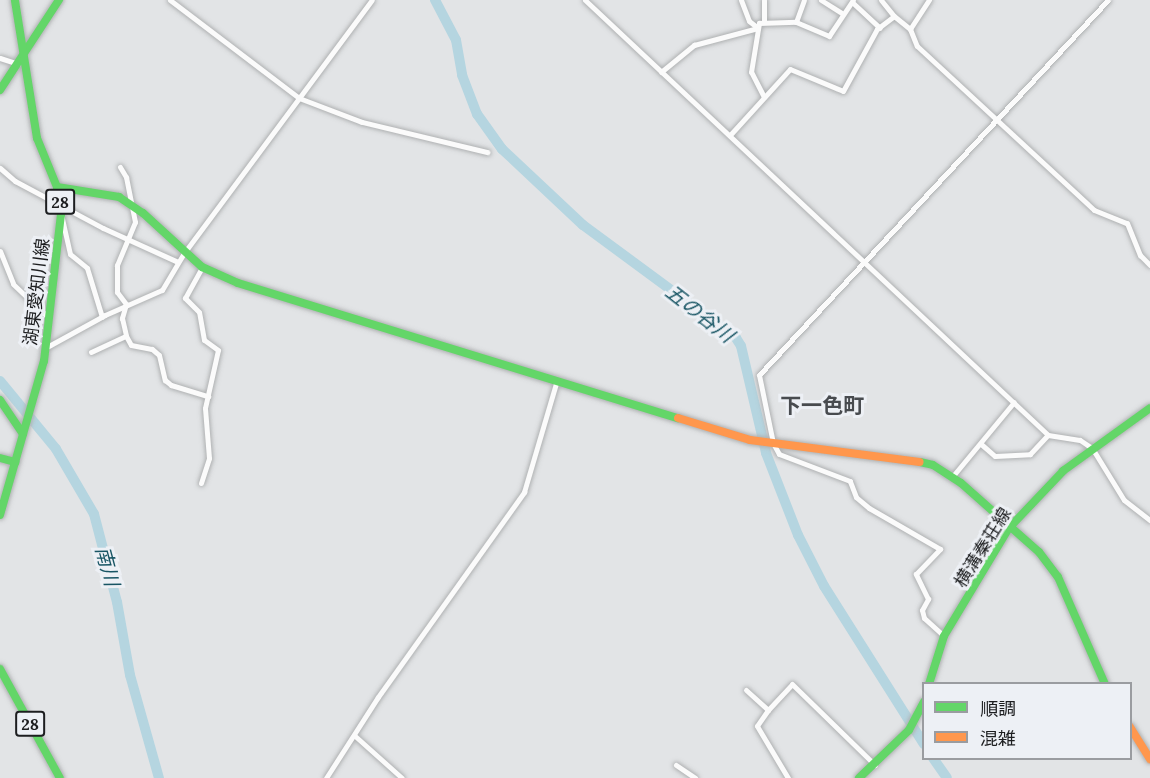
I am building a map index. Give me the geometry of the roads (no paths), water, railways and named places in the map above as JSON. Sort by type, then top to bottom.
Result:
[{"type":"street","name":"湖東愛知川線","points":[[0,515],[32,407],[45,348],[61,214],[57,188],[38,138],[15,0]]},
{"type":"street","points":[[0,90],[59,0]]},
{"type":"street","points":[[170,0],[299,98],[362,122],[487,152]]},
{"type":"street","points":[[45,348],[102,317],[162,290],[183,253],[372,0]]},
{"type":"street","points":[[585,0],[1048,435],[1080,440],[1092,448],[1124,500],[1150,520]]},
{"type":"street","points":[[741,0],[749,21],[758,28]]},
{"type":"street","points":[[764,0],[764,21],[758,28],[751,72],[764,97]]},
{"type":"street","points":[[796,22],[804,0]]},
{"type":"street","points":[[821,0],[843,14]]},
{"type":"street","points":[[881,0],[910,30],[917,46],[1094,210],[1127,223],[1140,255],[1150,265]]},
{"type":"street","points":[[910,30],[929,0]]},
{"type":"street","points":[[944,636],[924,618],[922,610],[928,599],[916,574],[940,549],[869,508],[856,497],[850,482],[780,454],[773,443],[759,375],[1108,0]]},
{"type":"street","points":[[764,21],[796,22],[829,36],[852,1],[880,28]]},
{"type":"street","points":[[730,135],[790,69],[796,68],[843,91],[880,28],[894,16]]},
{"type":"street","points":[[661,72],[694,45],[758,28]]},
{"type":"street","points":[[0,58],[18,64]]},
{"type":"street","points":[[120,167],[126,177],[135,222],[125,239],[117,265],[117,291],[126,304],[124,309],[126,336],[131,345],[152,350],[159,356],[165,380],[171,385],[208,396]]},
{"type":"street","points":[[0,168],[15,181],[125,239],[178,262]]},
{"type":"street","points":[[57,188],[104,193],[130,204],[183,253],[202,267],[238,283],[556,383],[750,440],[905,458],[933,465],[952,477],[1039,552],[1058,577],[1104,682]]},
{"type":"street","points":[[61,214],[70,254],[87,268],[102,317]]},
{"type":"street","points":[[0,251],[13,284],[49,318]]},
{"type":"street","points":[[201,483],[209,458],[208,396],[218,350],[204,340],[199,312],[185,298],[202,267]]},
{"type":"street","points":[[91,352],[126,336]]},
{"type":"street","points":[[326,778],[355,736],[359,724],[524,492],[556,383]]},
{"type":"street","points":[[0,400],[24,430]]},
{"type":"street","points":[[952,477],[1014,402]]},
{"type":"street","name":"横溝秦荘線","points":[[930,682],[944,636],[1009,528],[1039,493],[1092,448],[1150,408]]},
{"type":"street","points":[[981,444],[995,456],[1030,454],[1048,435]]},
{"type":"street","points":[[0,458],[15,462]]},
{"type":"street","name":"28","points":[[0,669],[60,778]]},
{"type":"street","points":[[789,778],[757,726],[792,684],[875,765]]},
{"type":"street","points":[[746,690],[768,710]]},
{"type":"street","points":[[859,778],[909,730],[922,707]]},
{"type":"street","points":[[1132,729],[1150,759]]},
{"type":"street","points":[[355,736],[402,778]]},
{"type":"street","points":[[676,765],[695,778]]},
{"type":"waterway","name":"五の谷川","points":[[435,0],[456,40],[462,75],[477,114],[502,149],[583,225],[736,338],[741,346],[766,453],[798,535],[824,586],[922,741]]},
{"type":"waterway","name":"南川","points":[[0,381],[56,449],[94,514],[117,602],[130,675],[159,778]]},
{"type":"waterway","name":"五の谷川","points":[[934,760],[947,778]]},
{"type":"district","name":"下一色町","points":[[822,406]]}]
